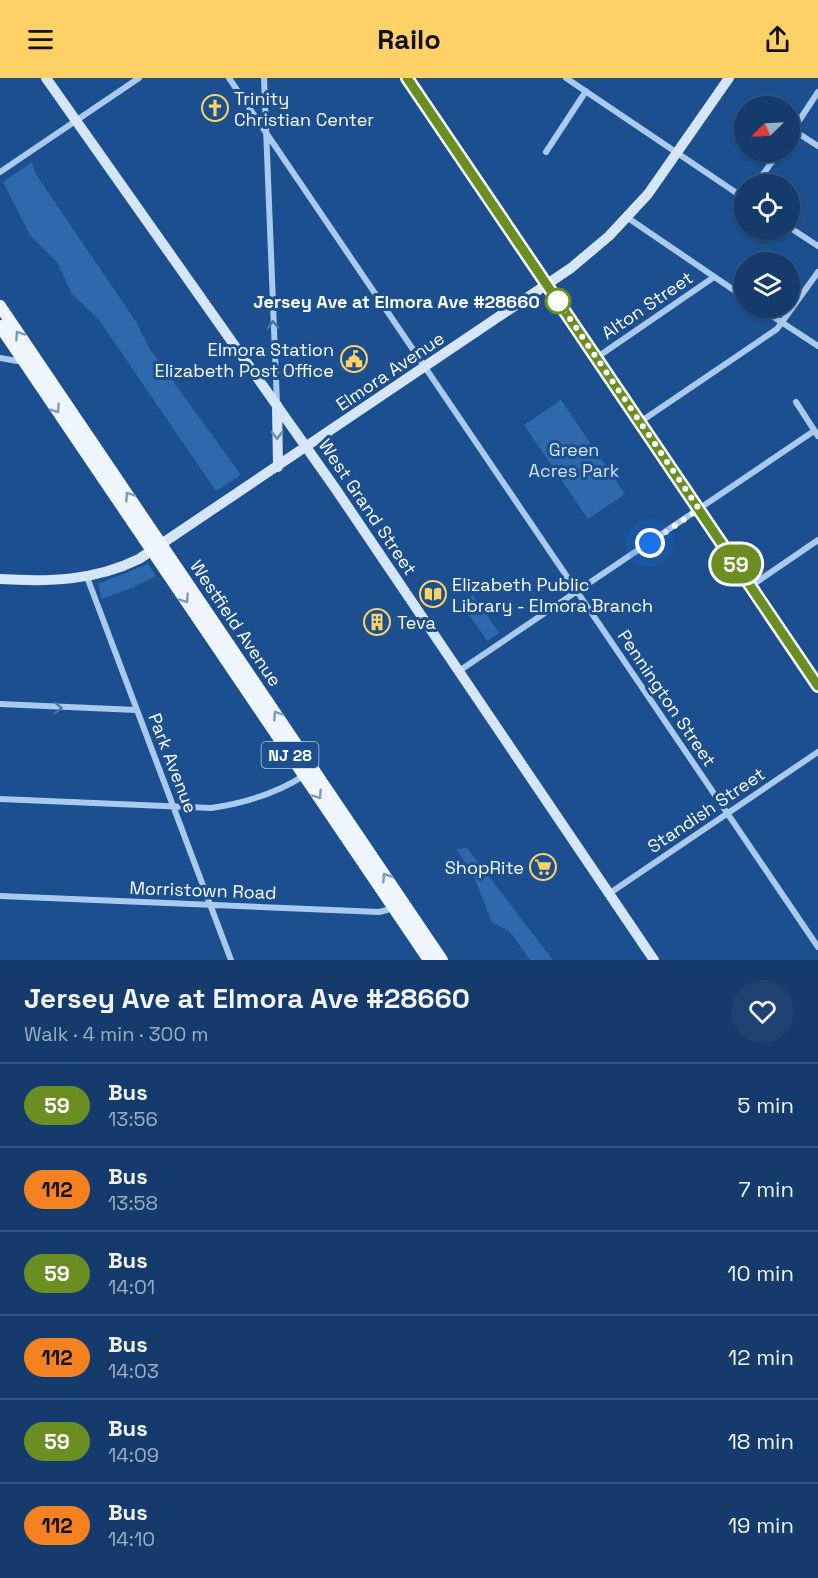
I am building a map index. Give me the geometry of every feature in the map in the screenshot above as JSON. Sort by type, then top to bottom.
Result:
[{"type":"main road","name":"Westfield Avenue","points":[[0,306],[27,356],[397,903],[442,960]]},
{"type":"main road","name":"Westfield Avenue","points":[[0,326],[27,356]]},
{"type":"main road","name":"Westfield Avenue","points":[[397,903],[429,960]]},
{"type":"street","name":"West Grand Street","points":[[46,78],[307,447],[654,960]]},
{"type":"street","points":[[0,172],[139,78]]},
{"type":"street","name":"Pennington Street","points":[[229,78],[818,947]]},
{"type":"street","points":[[264,78],[278,466]]},
{"type":"street","points":[[407,78],[818,686]]},
{"type":"street","points":[[566,78],[734,191]]},
{"type":"street","name":"Elmora Avenue","points":[[0,579],[42,582],[87,577],[125,565],[157,548],[547,285],[571,268],[628,218],[677,154],[726,79]]},
{"type":"street","points":[[546,152],[586,91]]},
{"type":"street","points":[[800,119],[818,92]]},
{"type":"street","points":[[800,134],[818,146]]},
{"type":"street","points":[[628,218],[734,290]]},
{"type":"street","points":[[800,234],[818,246]]},
{"type":"street","points":[[640,422],[783,323],[818,272]]},
{"type":"street","name":"Alton Street","points":[[596,358],[714,277]]},
{"type":"street","points":[[775,318],[818,346]]},
{"type":"street","points":[[0,358],[17,361],[27,356]]},
{"type":"street","points":[[459,671],[816,433],[796,402]]},
{"type":"street","points":[[751,586],[818,540]]},
{"type":"street","name":"Park Avenue","points":[[87,577],[231,960]]},
{"type":"street","points":[[0,704],[136,710]]},
{"type":"street","name":"Standish Street","points":[[610,893],[818,752]]},
{"type":"street","points":[[0,799],[211,808],[239,803],[282,789],[309,773]]},
{"type":"street","name":"Morristown Road","points":[[0,896],[379,912],[397,903]]},
{"type":"green space","points":[[32,162],[35,173],[135,320],[149,348],[241,475],[216,491],[99,320],[72,294],[57,262],[30,235],[3,182]]},
{"type":"green space","name":"Green Acres Park","points":[[561,400],[625,494],[588,519],[524,425]]},
{"type":"green space","points":[[148,564],[156,576],[102,599],[98,584]]},
{"type":"green space","points":[[473,595],[499,633],[487,641],[461,603]]},
{"type":"green space","points":[[467,848],[553,960],[530,960],[510,932],[492,922],[474,877],[456,849]]},
{"type":"bus line","name":"59","points":[[407,78],[818,686]]},
{"type":"place","name":"Trinity Christian Center","points":[[215,108]]},
{"type":"place","name":"Jersey Ave at Elmora Ave #28660","points":[[558,301]]},
{"type":"place","name":"Elmora Station Elizabeth Post Office","points":[[354,359]]},
{"type":"place","name":"Elizabeth Public Library - Elmora Branch","points":[[433,594]]},
{"type":"place","name":"Teva","points":[[377,622]]},
{"type":"place","name":"ShopRite","points":[[543,867]]},
{"type":"route","points":[[558,301],[699,509],[650,543]]}]
